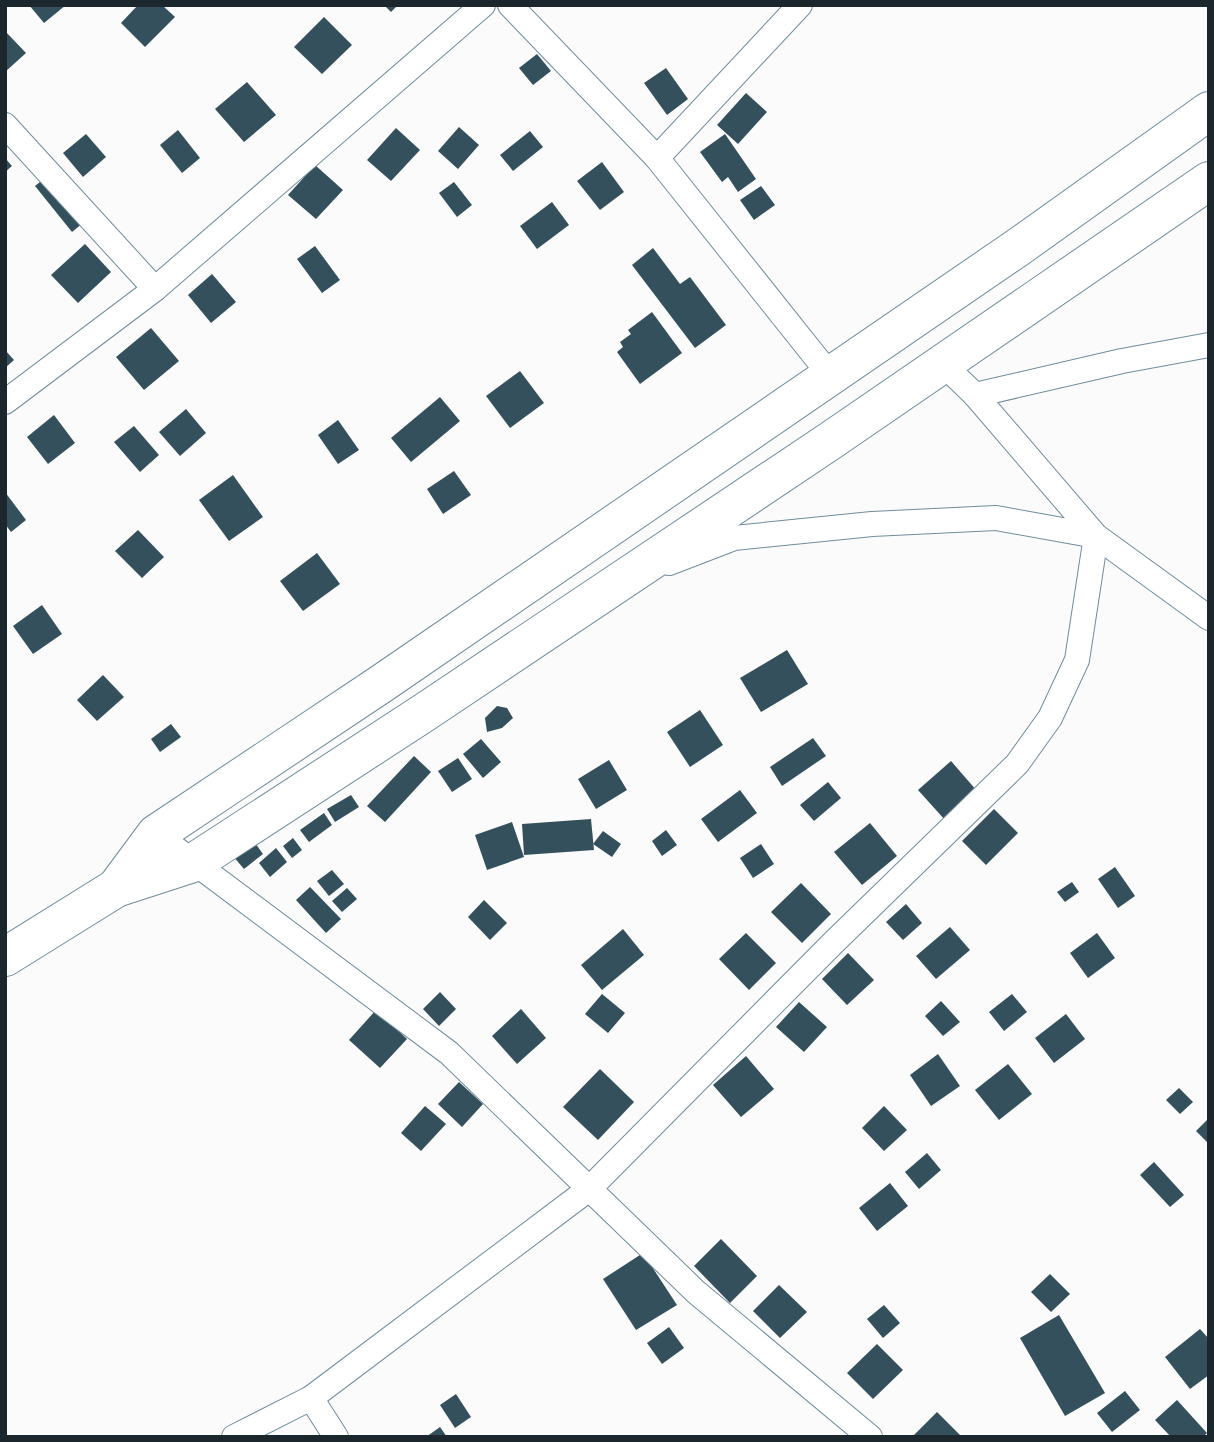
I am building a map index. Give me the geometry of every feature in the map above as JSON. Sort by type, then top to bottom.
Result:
[{"type":"main road","points":[[116,888],[156,834],[381,684],[1017,248],[1209,111]]},
{"type":"main road","points":[[5,957],[116,888],[193,863],[622,580],[1209,181]]},
{"type":"street","points":[[5,402],[155,289],[483,5]]},
{"type":"street","points":[[510,5],[657,158],[830,375]]},
{"type":"street","points":[[657,158],[800,5]]},
{"type":"street","points":[[5,125],[155,289]]},
{"type":"street","points":[[975,395],[1122,361],[1209,345]]},
{"type":"street","points":[[943,364],[975,395],[1096,536],[1209,618]]},
{"type":"street","points":[[622,580],[734,538],[872,524],[996,518],[1096,536]]},
{"type":"street","points":[[234,1437],[311,1398],[589,1189],[832,944],[1017,764],[1050,718],[1077,660],[1096,536]]},
{"type":"street","points":[[156,834],[449,1054],[696,1292],[855,1432]]},
{"type":"street","points":[[311,1398],[336,1437]]},
{"type":"building","points":[[29,5],[66,5],[44,23]]},
{"type":"building","points":[[138,5],[162,5],[175,17],[145,47],[121,23]]},
{"type":"building","points":[[384,5],[398,5],[391,12]]},
{"type":"building","points":[[324,17],[352,45],[322,74],[294,47]]},
{"type":"building","points":[[5,31],[26,53],[5,72]]},
{"type":"building","points":[[537,54],[551,71],[533,85],[519,68]]},
{"type":"building","points":[[666,68],[688,99],[667,115],[644,83]]},
{"type":"building","points":[[247,82],[276,115],[244,142],[215,109]]},
{"type":"building","points":[[746,93],[767,112],[738,144],[717,125]]},
{"type":"building","points":[[459,127],[479,145],[458,169],[438,151]]},
{"type":"building","points":[[396,128],[420,150],[391,181],[367,160]]},
{"type":"building","points":[[178,130],[200,158],[182,173],[160,145]]},
{"type":"building","points":[[530,131],[543,147],[513,171],[500,155]]},
{"type":"building","points":[[86,134],[106,157],[83,177],[63,153]]},
{"type":"building","points":[[725,134],[756,179],[738,192],[728,177],[722,182],[700,152]]},
{"type":"building","points":[[5,158],[12,166],[5,172]]},
{"type":"building","points":[[602,162],[624,192],[600,210],[577,181]]},
{"type":"building","points":[[315,165],[343,190],[316,219],[288,195]]},
{"type":"building","points":[[45,178],[83,223],[72,232],[35,186]]},
{"type":"building","points":[[454,182],[472,205],[457,217],[439,193]]},
{"type":"building","points":[[761,186],[775,205],[754,220],[740,200]]},
{"type":"building","points":[[552,202],[569,225],[537,249],[520,226]]},
{"type":"building","points":[[85,244],[111,272],[78,303],[51,275]]},
{"type":"building","points":[[315,246],[340,280],[322,293],[297,259]]},
{"type":"building","points":[[653,248],[680,284],[690,277],[726,325],[695,348],[632,265]]},
{"type":"building","points":[[212,274],[236,302],[211,323],[188,295]]},
{"type":"building","points":[[652,312],[682,353],[640,384],[617,352],[623,347],[620,342],[631,334],[628,330]]},
{"type":"building","points":[[151,328],[179,361],[144,390],[116,357]]},
{"type":"building","points":[[5,350],[14,360],[5,368]]},
{"type":"building","points":[[520,371],[544,403],[510,428],[486,396]]},
{"type":"building","points":[[440,397],[460,421],[411,462],[391,438]]},
{"type":"building","points":[[186,409],[206,433],[180,456],[159,432]]},
{"type":"building","points":[[54,415],[75,443],[48,464],[27,437]]},
{"type":"building","points":[[338,420],[359,450],[338,464],[318,435]]},
{"type":"building","points":[[134,426],[159,455],[140,472],[114,442]]},
{"type":"building","points":[[454,471],[471,495],[443,514],[427,489]]},
{"type":"building","points":[[233,475],[263,517],[229,541],[199,500]]},
{"type":"building","points":[[5,492],[26,520],[11,532],[5,524]]},
{"type":"building","points":[[138,530],[164,557],[142,578],[115,551]]},
{"type":"building","points":[[317,553],[340,584],[303,611],[280,581]]},
{"type":"building","points":[[42,605],[62,634],[33,654],[13,626]]},
{"type":"building","points":[[787,650],[808,684],[761,712],[740,678]]},
{"type":"building","points":[[103,675],[124,697],[97,721],[77,700]]},
{"type":"building","points":[[497,706],[507,708],[513,718],[502,728],[487,732],[485,718]]},
{"type":"building","points":[[700,710],[723,745],[690,767],[667,732]]},
{"type":"building","points":[[171,724],[181,737],[160,752],[151,739]]},
{"type":"building","points":[[813,738],[826,756],[782,786],[770,767]]},
{"type":"building","points":[[481,739],[501,762],[483,778],[463,754]]},
{"type":"building","points":[[414,756],[431,772],[385,822],[367,806]]},
{"type":"building","points":[[458,758],[472,779],[452,792],[438,771]]},
{"type":"building","points":[[609,760],[627,790],[596,809],[578,779]]},
{"type":"building","points":[[951,761],[977,791],[945,820],[918,790]]},
{"type":"building","points":[[828,782],[841,798],[814,821],[800,805]]},
{"type":"building","points":[[740,790],[757,813],[718,842],[701,819]]},
{"type":"building","points":[[351,795],[359,807],[335,822],[327,809]]},
{"type":"building","points":[[994,809],[1018,833],[986,865],[962,841]]},
{"type":"building","points":[[324,813],[332,825],[309,842],[300,830]]},
{"type":"building","points":[[591,819],[594,850],[524,855],[522,824]]},
{"type":"building","points":[[512,822],[524,857],[487,870],[475,835]]},
{"type":"building","points":[[870,823],[897,856],[862,885],[834,852]]},
{"type":"building","points":[[666,830],[677,845],[662,856],[652,841]]},
{"type":"building","points":[[603,831],[621,844],[612,857],[593,844]]},
{"type":"building","points":[[293,838],[302,850],[292,858],[283,846]]},
{"type":"building","points":[[253,840],[263,854],[244,869],[233,856]]},
{"type":"building","points":[[761,844],[774,864],[753,878],[740,858]]},
{"type":"building","points":[[276,848],[287,862],[270,877],[259,863]]},
{"type":"building","points":[[1115,867],[1135,896],[1118,908],[1098,879]]},
{"type":"building","points":[[332,870],[344,884],[329,896],[317,881]]},
{"type":"building","points":[[1072,882],[1079,892],[1065,902],[1057,892]]},
{"type":"building","points":[[801,883],[831,914],[802,943],[771,912]]},
{"type":"building","points":[[310,887],[341,919],[326,933],[296,900]]},
{"type":"building","points":[[347,888],[357,899],[342,912],[332,901]]},
{"type":"building","points":[[484,900],[507,923],[490,940],[468,917]]},
{"type":"building","points":[[906,904],[922,923],[903,940],[886,922]]},
{"type":"building","points":[[950,927],[970,950],[936,979],[916,956]]},
{"type":"building","points":[[623,929],[644,955],[602,990],[581,965]]},
{"type":"building","points":[[746,933],[776,963],[749,990],[719,959]]},
{"type":"building","points":[[1097,933],[1115,958],[1088,978],[1070,953]]},
{"type":"building","points":[[848,953],[874,980],[847,1005],[822,979]]},
{"type":"building","points":[[440,992],[456,1009],[439,1026],[423,1009]]},
{"type":"building","points":[[602,994],[625,1013],[608,1033],[585,1014]]},
{"type":"building","points":[[1012,994],[1027,1012],[1004,1031],[989,1012]]},
{"type":"building","points":[[941,1001],[960,1022],[943,1036],[925,1016]]},
{"type":"building","points":[[799,1002],[827,1027],[804,1052],[776,1027]]},
{"type":"building","points":[[521,1009],[546,1038],[517,1064],[492,1036]]},
{"type":"building","points":[[376,1010],[407,1039],[380,1068],[349,1040]]},
{"type":"building","points":[[1066,1014],[1085,1039],[1054,1063],[1035,1038]]},
{"type":"building","points":[[938,1054],[960,1086],[931,1106],[910,1075]]},
{"type":"building","points":[[746,1056],[774,1089],[741,1117],[713,1085]]},
{"type":"building","points":[[1008,1064],[1032,1094],[999,1120],[975,1090]]},
{"type":"building","points":[[600,1069],[634,1102],[598,1140],[563,1107]]},
{"type":"building","points":[[459,1082],[483,1104],[462,1127],[438,1104]]},
{"type":"building","points":[[1179,1088],[1193,1102],[1180,1114],[1166,1100]]},
{"type":"building","points":[[425,1106],[446,1124],[421,1151],[401,1133]]},
{"type":"building","points":[[884,1106],[907,1130],[884,1151],[862,1128]]},
{"type":"building","points":[[1209,1118],[1209,1144],[1196,1131]]},
{"type":"building","points":[[927,1153],[941,1170],[919,1189],[905,1172]]},
{"type":"building","points":[[1154,1162],[1184,1195],[1170,1207],[1140,1175]]},
{"type":"building","points":[[890,1183],[908,1206],[877,1231],[859,1208]]},
{"type":"building","points":[[721,1239],[757,1276],[730,1303],[694,1266]]},
{"type":"building","points":[[643,1253],[677,1305],[636,1330],[603,1279]]},
{"type":"building","points":[[1050,1274],[1070,1294],[1051,1312],[1031,1292]]},
{"type":"building","points":[[779,1285],[807,1312],[780,1338],[753,1311]]},
{"type":"building","points":[[884,1305],[900,1323],[883,1338],[867,1319]]},
{"type":"building","points":[[1059,1315],[1105,1393],[1065,1416],[1020,1338]]},
{"type":"building","points":[[669,1327],[684,1348],[662,1364],[647,1343]]},
{"type":"building","points":[[1200,1329],[1209,1339],[1209,1375],[1190,1389],[1165,1357]]},
{"type":"building","points":[[877,1344],[903,1370],[873,1399],[847,1373]]},
{"type":"building","points":[[1125,1391],[1140,1410],[1112,1432],[1097,1413]]},
{"type":"building","points":[[456,1394],[471,1417],[455,1428],[440,1405]]},
{"type":"building","points":[[1177,1400],[1207,1433],[1203,1437],[1171,1437],[1155,1420]]},
{"type":"building","points":[[937,1412],[962,1437],[912,1437]]},
{"type":"building","points":[[440,1427],[447,1437],[426,1437]]}]
